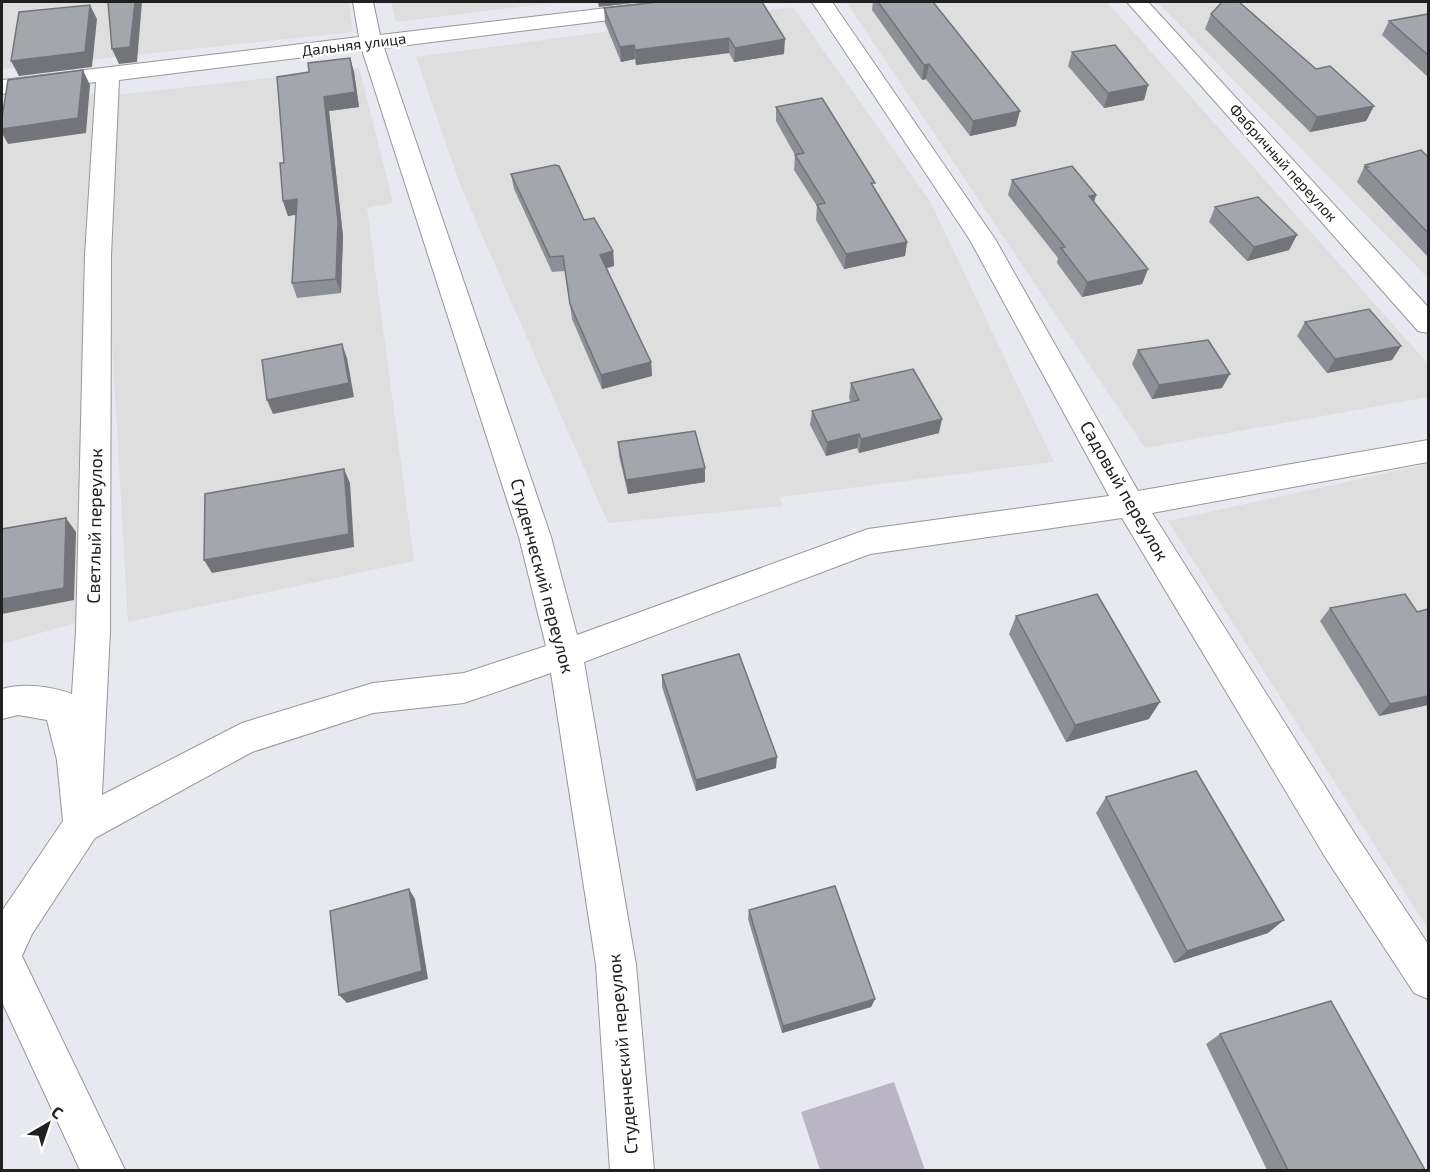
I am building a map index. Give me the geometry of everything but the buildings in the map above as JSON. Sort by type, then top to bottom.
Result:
[{"type":"street","name":"Студенческий переулок","points":[[363,2],[371,43],[535,537],[565,654],[616,965],[632,1170]]},
{"type":"street","name":"Дальняя улица","points":[[2,87],[706,2]]},
{"type":"street","name":"Садовый переулок","points":[[822,2],[982,239],[1130,505],[1341,847],[1428,979]]},
{"type":"street","name":"Фабричный переулок","points":[[1137,2],[1428,324]]},
{"type":"street","name":"Светлый переулок","points":[[82,825],[93,631],[98,255],[108,76]]},
{"type":"street","points":[[103,1170],[2,956],[18,920],[82,825],[242,739],[373,698],[464,688],[565,654],[868,542],[1130,505],[1428,451]]},
{"type":"street","points":[[2,704],[18,700],[62,706],[75,760],[82,825]]},
{"type":"shaded area","points":[[2,2],[349,2],[353,32],[2,69]]},
{"type":"shaded area","points":[[391,2],[560,2],[396,22]]},
{"type":"shaded area","points":[[846,2],[1107,2],[1428,364],[1428,397],[1145,448]]},
{"type":"shaded area","points":[[1157,2],[1428,2],[1428,278],[1211,57]]},
{"type":"shaded area","points":[[793,7],[930,201],[1054,462],[779,497],[783,506],[608,523],[461,187],[416,57]]},
{"type":"shaded area","points":[[359,68],[393,203],[367,208],[414,561],[128,622],[110,306],[116,95]]},
{"type":"shaded area","points":[[99,93],[89,619],[2,644],[2,105]]},
{"type":"shaded area","points":[[1428,464],[1428,929],[1168,521]]},
{"type":"shaded area","points":[[894,1082],[925,1170],[820,1170],[801,1112]]}]
